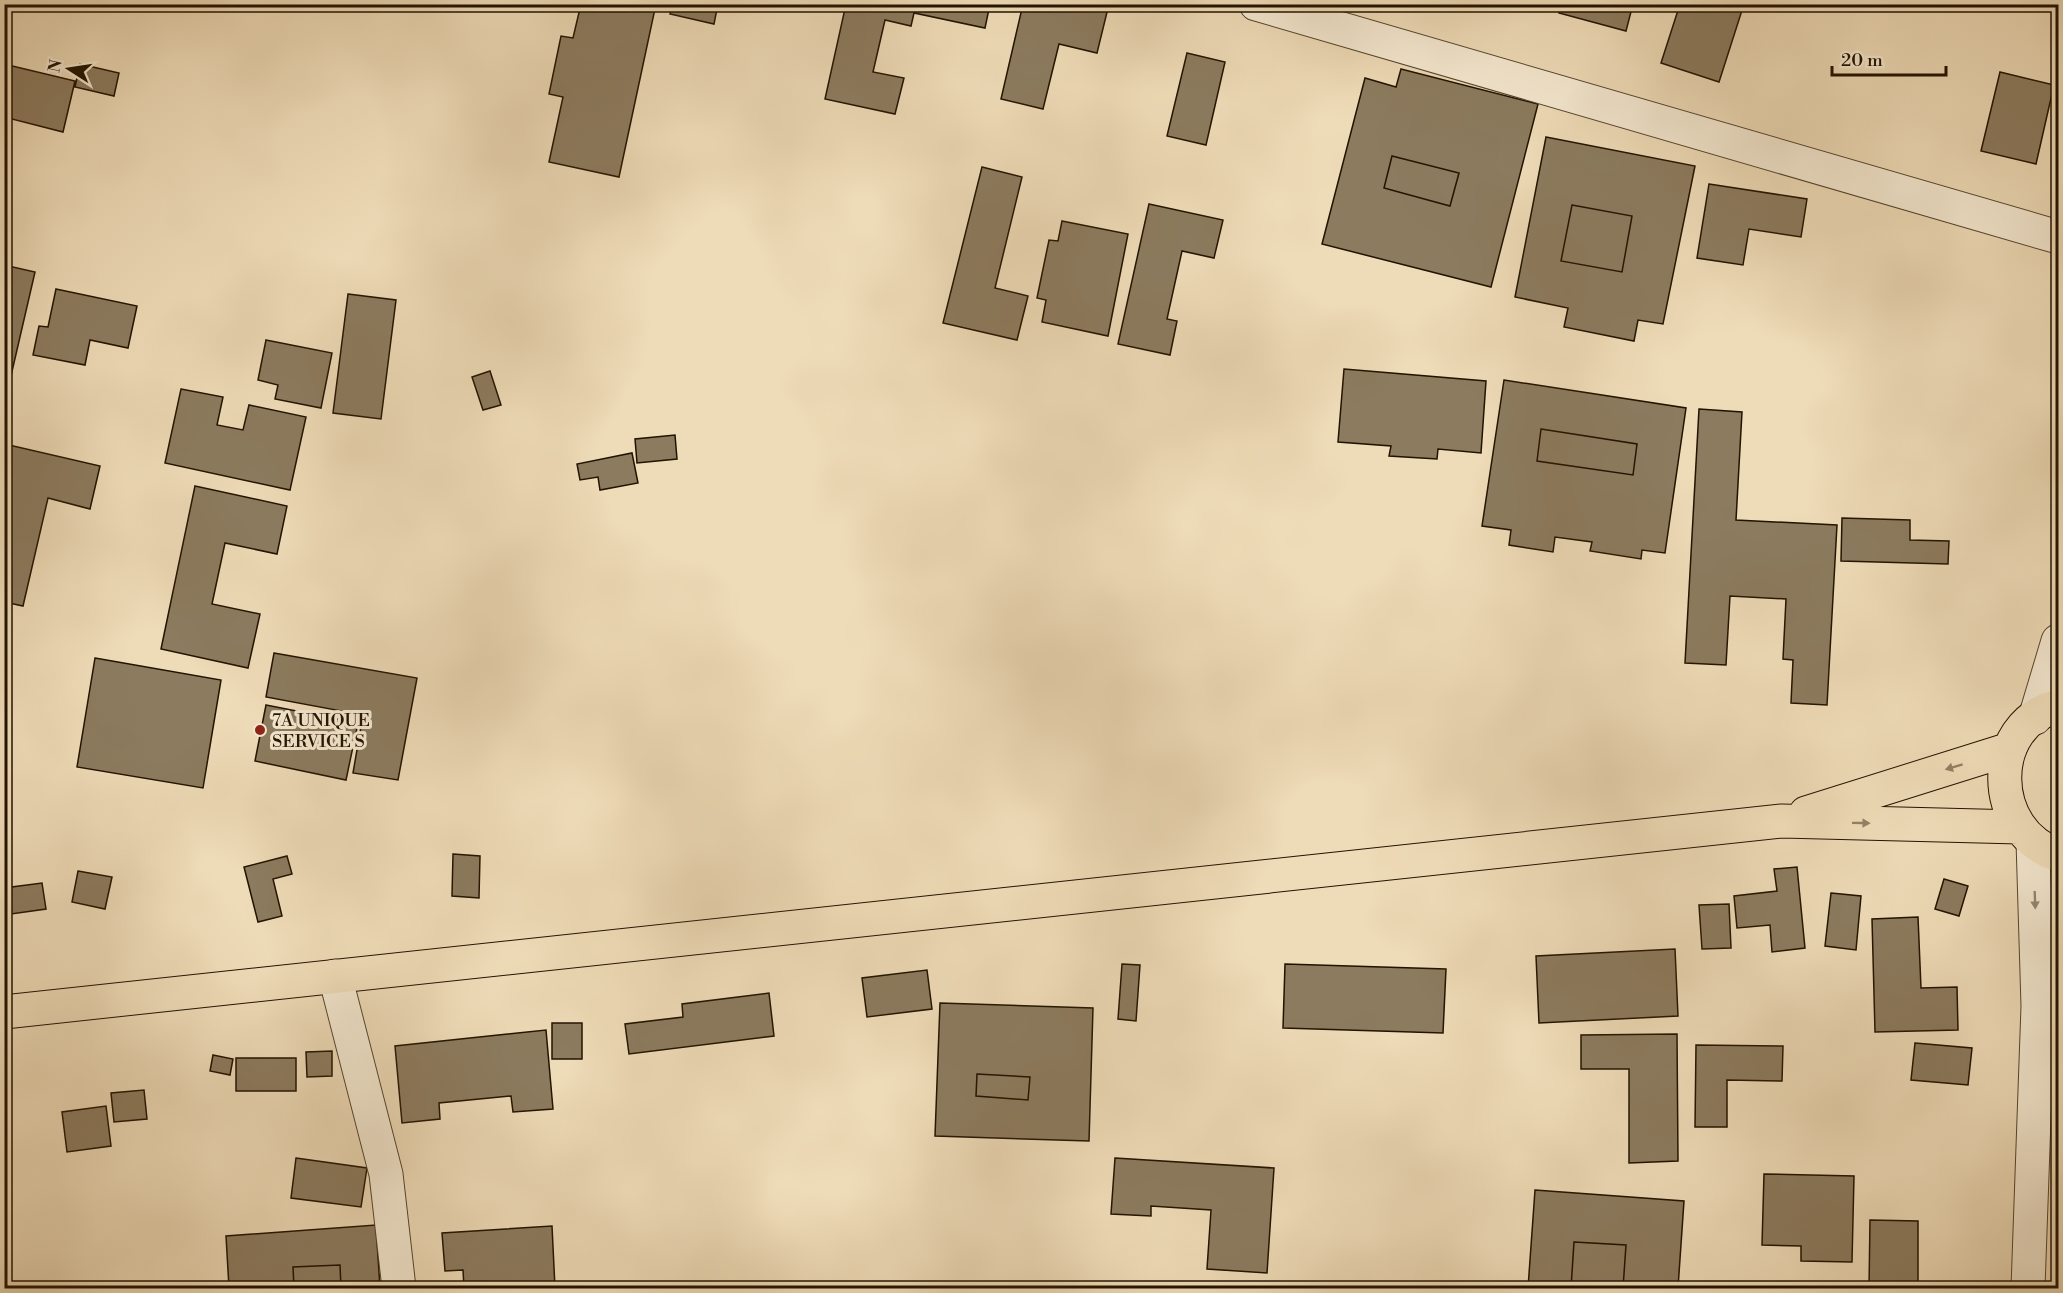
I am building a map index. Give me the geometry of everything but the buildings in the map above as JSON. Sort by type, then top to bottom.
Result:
[{"type":"highway","points":[[2037,841],[2009,809],[2004,789],[2005,769],[2010,749],[2021,732],[2047,712]]},
{"type":"highway","points":[[1782,821],[2010,749]]},
{"type":"highway","points":[[4,1012],[1782,821],[2037,841]]},
{"type":"street","points":[[1256,4],[2058,237]]},
{"type":"street","points":[[2047,712],[2058,641]]},
{"type":"street","points":[[2028,1288],[2038,1006],[2037,841]]},
{"type":"street","points":[[2038,1006],[2058,963]]},
{"type":"street","points":[[335,976],[386,1174],[399,1288]]},
{"type":"place","name":"7A UNIQUE SERVICE S","points":[[260,730]]}]
